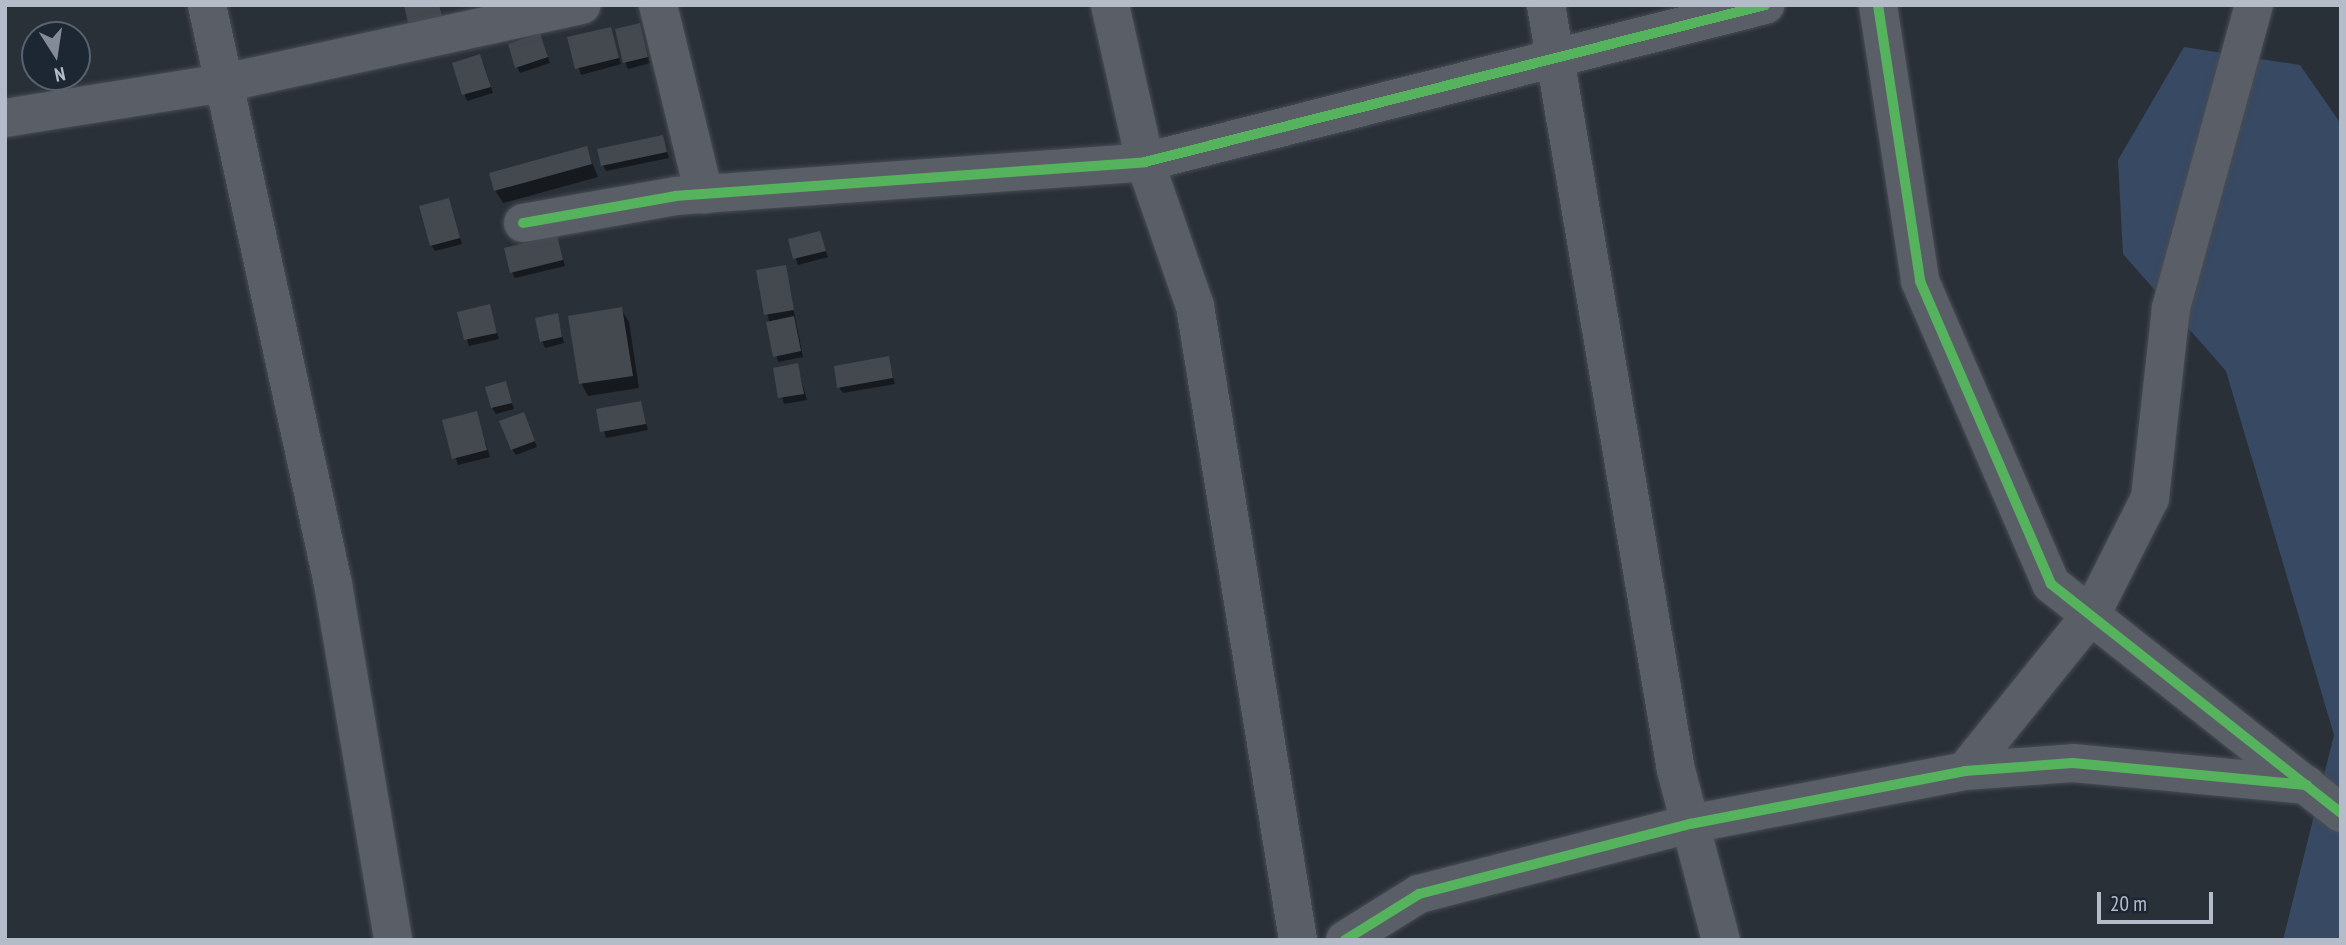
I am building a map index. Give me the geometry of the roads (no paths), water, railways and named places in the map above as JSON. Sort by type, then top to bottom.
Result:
[{"type":"street","points":[[207,5],[332,584],[393,940]]},
{"type":"street","points":[[5,118],[224,83],[582,5]]},
{"type":"street","points":[[658,5],[704,194]]},
{"type":"street","points":[[1110,5],[1145,162],[1195,306],[1298,940]]},
{"type":"street","points":[[1546,5],[1676,770],[1721,940]]},
{"type":"street","points":[[523,223],[704,194],[1145,162],[1555,55],[1765,5]]},
{"type":"street","points":[[1878,5],[1920,281],[2051,584],[2341,813]]},
{"type":"street","points":[[1965,771],[2091,615],[2150,498],[2171,309],[2254,5]]},
{"type":"street","points":[[1345,940],[1419,894],[1690,824],[1965,771],[2073,763],[2307,785]]},
{"type":"water","points":[[2184,47],[2300,65],[2341,124],[2341,940],[2283,940],[2334,735],[2226,371],[2123,254],[2118,160]]}]
